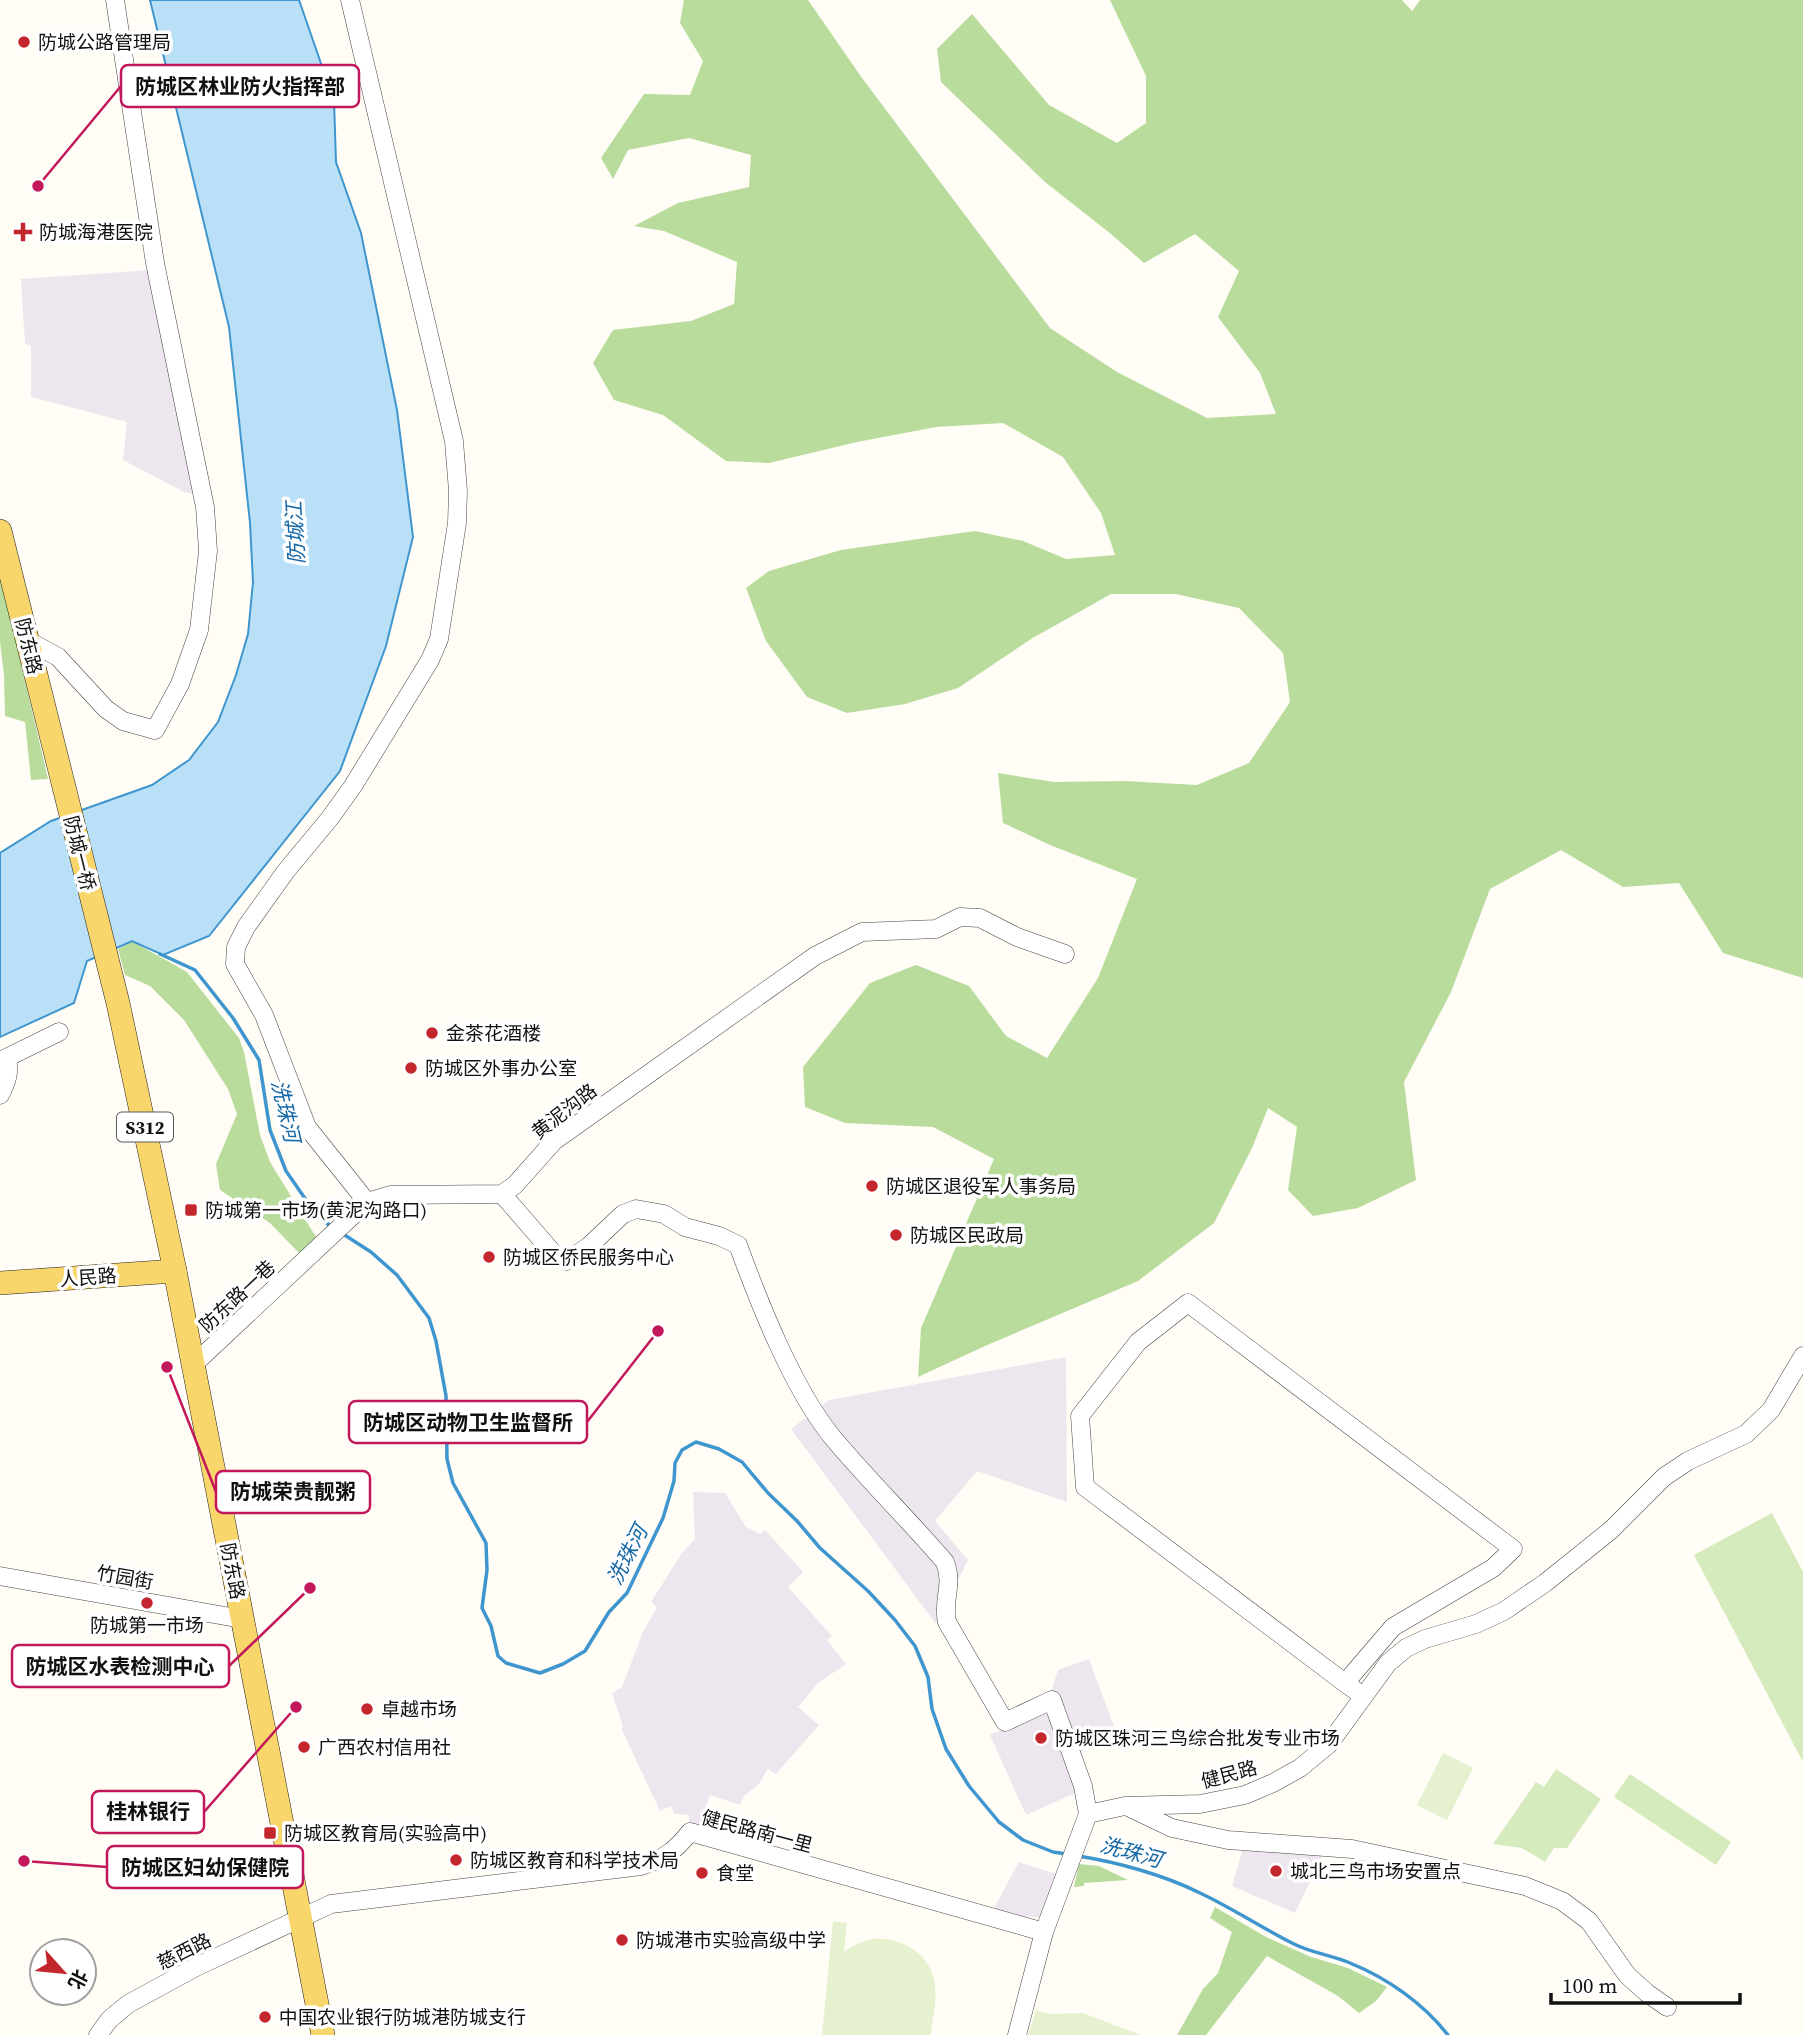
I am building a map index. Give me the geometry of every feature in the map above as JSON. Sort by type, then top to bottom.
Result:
[{"type":"main road","name":"防东路","points":[[0,531],[47,721]]},
{"type":"main road","name":"防城一桥","points":[[47,721],[114,984]]},
{"type":"main road","name":"防东路","points":[[114,984],[175,1271],[323,2035]]},
{"type":"main road","name":"人民路","points":[[0,1283],[175,1271]]},
{"type":"street","points":[[27,640],[58,657],[106,709],[123,721],[155,730],[180,684],[200,630],[208,551],[205,507],[155,263],[116,0]]},
{"type":"street","points":[[350,0],[454,441],[458,491],[457,523],[439,639],[430,660],[330,818],[286,871],[246,927],[236,947],[235,964],[264,1015],[307,1127],[367,1202],[390,1195],[502,1194],[554,1254],[567,1261],[589,1246],[623,1214],[636,1209],[664,1214],[685,1227],[719,1236],[738,1245],[752,1283],[798,1384],[832,1436],[945,1562],[950,1577],[944,1610],[947,1622],[1005,1722],[1052,1700],[1083,1786],[1085,1822],[1044,1931],[1017,2035]]},
{"type":"street","name":"黄泥沟路","points":[[502,1194],[515,1185],[554,1141],[814,956],[862,932],[936,929],[960,917],[980,918],[1017,937],[1065,954]]},
{"type":"street","points":[[0,1095],[9,1070],[4,1060],[59,1032]]},
{"type":"street","name":"防东路一巷","points":[[193,1365],[367,1202]]},
{"type":"street","points":[[1345,1683],[1393,1627],[1493,1567],[1513,1549],[1188,1303],[1138,1342],[1080,1416],[1085,1487],[1345,1683],[1363,1696]]},
{"type":"street","name":"健民路","points":[[1085,1822],[1125,1806],[1200,1804],[1245,1795],[1300,1768],[1329,1744],[1388,1663],[1406,1648],[1425,1639],[1476,1624],[1504,1611],[1611,1530],[1664,1477],[1688,1461],[1746,1434],[1771,1410],[1803,1356]]},
{"type":"street","name":"竹园街","points":[[0,1576],[242,1619]]},
{"type":"street","points":[[1125,1806],[1172,1828],[1228,1840],[1352,1849],[1525,1886],[1562,1902],[1589,1921],[1627,1975],[1667,2007]]},
{"type":"street","name":"健民路南一里","points":[[301,1919],[331,1904],[641,1866],[661,1860],[676,1850],[690,1832],[1044,1931]]},
{"type":"street","name":"慈西路","points":[[98,2035],[109,2020],[128,2004],[196,1967],[301,1919]]},
{"type":"shaded area","points":[[151,270],[197,495],[182,491],[123,460],[127,422],[31,397],[31,346],[25,344],[21,279]]},
{"type":"shaded area","points":[[1066,1357],[1067,1502],[977,1471],[935,1521],[968,1560],[936,1624],[791,1429],[829,1400]]},
{"type":"shaded area","points":[[693,1492],[725,1493],[746,1527],[761,1534],[765,1530],[803,1572],[788,1587],[832,1636],[827,1640],[846,1664],[818,1683],[798,1707],[819,1725],[776,1774],[768,1769],[758,1785],[743,1797],[740,1805],[710,1795],[699,1826],[689,1823],[689,1815],[674,1814],[671,1806],[660,1811],[621,1728],[623,1727],[612,1693],[622,1687],[643,1632],[657,1607],[651,1602],[682,1553],[695,1539]]},
{"type":"shaded area","name":"防城区珠河三鸟综合批发专业市场","points":[[1089,1659],[1115,1729],[1083,1741],[1080,1791],[1026,1815],[990,1735],[1045,1711],[1058,1670]]},
{"type":"shaded area","name":"城北三鸟市场安置点","points":[[1243,1849],[1322,1856],[1295,1913],[1232,1886]]},
{"type":"shaded area","points":[[1019,1862],[1056,1874],[1040,1917],[1008,1916],[994,1908]]},
{"type":"green space","points":[[684,0],[808,0],[862,78],[1050,328],[1117,372],[1207,418],[1276,414],[1260,373],[1218,317],[1239,271],[1195,234],[1144,263],[1045,182],[941,82],[937,49],[972,14],[1049,105],[1117,143],[1146,123],[1146,76],[1110,0],[1402,0],[1412,11],[1420,0],[1803,0],[1803,978],[1723,953],[1679,883],[1623,887],[1561,850],[1490,889],[1451,992],[1404,1082],[1416,1180],[1358,1208],[1313,1216],[1288,1190],[1297,1127],[1268,1108],[1252,1148],[1214,1223],[1138,1281],[918,1377],[921,1328],[994,1159],[933,1127],[845,1123],[805,1107],[803,1067],[870,983],[916,965],[969,986],[1006,1036],[1047,1058],[1098,978],[1137,879],[1050,845],[1003,823],[998,773],[1054,782],[1125,781],[1197,785],[1249,763],[1290,702],[1283,653],[1239,608],[1176,594],[1111,594],[1031,639],[958,688],[905,704],[847,713],[807,697],[766,641],[746,588],[769,571],[841,550],[975,531],[1023,541],[1066,559],[1115,555],[1101,513],[1063,457],[1003,423],[936,427],[769,463],[726,461],[663,415],[614,400],[593,363],[613,330],[691,321],[734,304],[737,262],[664,231],[634,226],[678,203],[749,187],[751,155],[689,138],[628,150],[613,179],[601,158],[644,94],[690,95],[703,61],[680,23]]},
{"type":"green space","points":[[0,574],[48,779],[31,780],[25,722],[5,716],[0,642]]},
{"type":"green space","points":[[132,941],[187,972],[239,1038],[260,1135],[270,1162],[316,1237],[299,1253],[270,1223],[220,1190],[216,1164],[237,1114],[228,1089],[184,1020],[150,986],[125,975],[118,949]]},
{"type":"green space","points":[[1772,1513],[1803,1572],[1803,1762],[1694,1555]]},
{"type":"green space","points":[[1443,1753],[1473,1768],[1447,1820],[1417,1805]]},
{"type":"green space","points":[[1556,1769],[1601,1799],[1567,1848],[1554,1848],[1545,1862],[1522,1848],[1493,1844],[1536,1782],[1544,1787]]},
{"type":"green space","points":[[1630,1774],[1731,1842],[1716,1865],[1614,1797]]},
{"type":"green space","points":[[1079,1864],[1099,1866],[1128,1880],[1084,1883],[1084,1886],[1074,1887]]},
{"type":"green space","points":[[1215,1907],[1266,1937],[1311,1957],[1348,1968],[1387,1987],[1376,2001],[1359,2013],[1338,1996],[1267,1956],[1206,2035],[1177,2035],[1203,1989],[1218,1973],[1232,1932],[1210,1918]]},
{"type":"green space","points":[[833,1921],[847,1923],[844,1952],[868,1940],[891,1940],[912,1948],[928,1964],[935,1986],[931,2035],[822,2035]]},
{"type":"green space","points":[[1036,2010],[1049,2014],[1083,2013],[1141,2035],[1028,2035]]},
{"type":"water","name":"防城江","points":[[150,0],[299,0],[334,101],[336,162],[361,233],[397,410],[413,537],[386,646],[340,771],[209,936],[163,955],[132,941],[87,961],[74,1003],[0,1037],[0,853],[51,821],[152,785],[189,760],[218,722],[248,634],[253,582],[250,523],[229,327]]},
{"type":"waterway","name":"洗珠河","points":[[160,954],[195,970],[233,1018],[259,1060],[270,1130],[286,1171],[304,1197],[333,1228]]},
{"type":"waterway","name":"洗珠河","points":[[343,1234],[371,1252],[397,1275],[429,1318],[446,1396],[447,1459],[453,1483],[486,1543],[487,1570],[482,1608],[491,1626],[498,1656],[506,1663],[540,1673],[585,1651],[609,1612],[627,1593],[663,1518],[674,1481],[675,1463],[682,1450],[696,1442],[719,1449],[742,1462],[820,1548],[868,1591],[915,1646],[928,1677],[932,1709],[946,1749],[969,1786],[999,1822],[1023,1840],[1053,1852],[1067,1854]]},
{"type":"waterway","name":"洗珠河","points":[[1078,1856],[1171,1880],[1294,1944],[1364,1969],[1416,2002],[1448,2035]]},
{"type":"place","name":"防城公路管理局","points":[[24,42]]},
{"type":"place","name":"防城区林业防火指挥部","points":[[38,186]]},
{"type":"place","name":"防城海港医院","points":[[23,232]]},
{"type":"place","name":"金茶花酒楼","points":[[432,1033]]},
{"type":"place","name":"防城区外事办公室","points":[[411,1068]]},
{"type":"place","name":"防城区退役军人事务局","points":[[872,1186]]},
{"type":"place","name":"防城第一市场(黄泥沟路口)","points":[[191,1210]]},
{"type":"place","name":"防城区民政局","points":[[896,1235]]},
{"type":"place","name":"防城区侨民服务中心","points":[[489,1257]]},
{"type":"place","name":"防城区动物卫生监督所","points":[[658,1331]]},
{"type":"place","name":"防城荣贵靓粥","points":[[167,1367]]},
{"type":"place","name":"防城区水表检测中心","points":[[310,1588]]},
{"type":"place","name":"防城第一市场","points":[[147,1603]]},
{"type":"place","name":"桂林银行","points":[[296,1707]]},
{"type":"place","name":"卓越市场","points":[[367,1709]]},
{"type":"place","name":"防城区珠河三鸟综合批发专业市场","points":[[1041,1738]]},
{"type":"place","name":"广西农村信用社","points":[[304,1747]]},
{"type":"place","name":"防城区教育局(实验高中)","points":[[270,1833]]},
{"type":"place","name":"防城区教育和科学技术局","points":[[456,1860]]},
{"type":"place","name":"防城区妇幼保健院","points":[[24,1861]]},
{"type":"place","name":"城北三鸟市场安置点","points":[[1276,1871]]},
{"type":"place","name":"食堂","points":[[702,1873]]},
{"type":"place","name":"防城港市实验高级中学","points":[[622,1940]]},
{"type":"place","name":"中国农业银行防城港防城支行","points":[[265,2017]]}]
